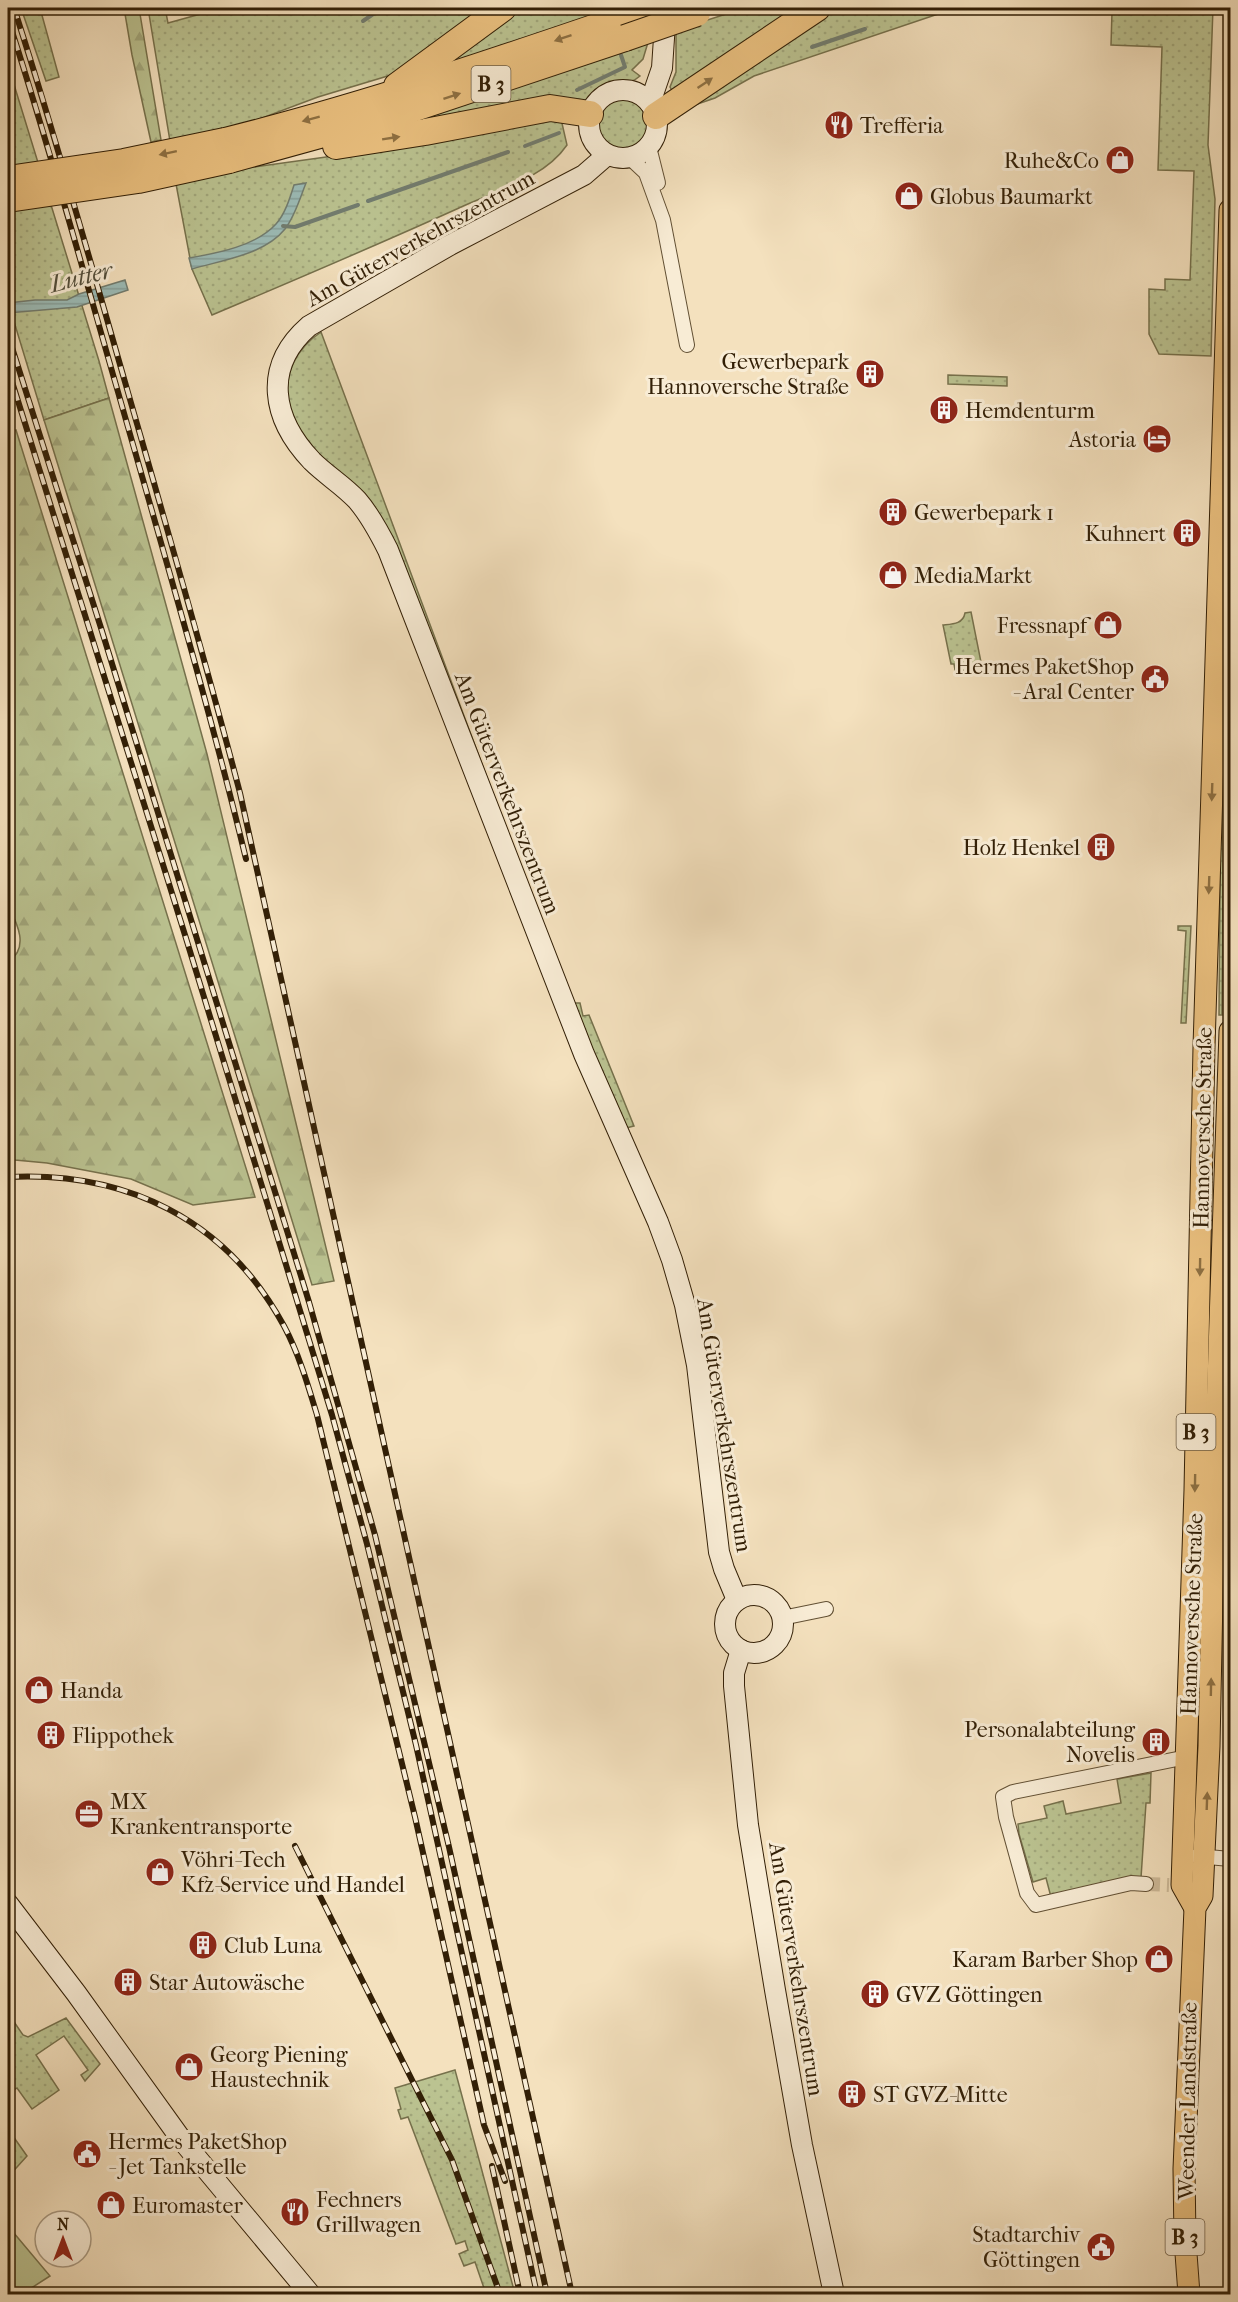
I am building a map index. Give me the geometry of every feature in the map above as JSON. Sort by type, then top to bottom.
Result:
[{"type":"highway","points":[[381,98],[503,8]]},
{"type":"highway","name":"B 3","points":[[8,179],[124,162],[227,151],[270,151],[356,127],[622,28],[652,8]]},
{"type":"highway","points":[[653,110],[817,8]]},
{"type":"highway","name":"B 3","points":[[8,199],[129,182],[227,151],[316,117],[443,78],[622,28],[706,10]]},
{"type":"highway","name":"B 3","points":[[356,127],[443,78]]},
{"type":"highway","points":[[270,151],[299,150],[373,141],[550,108],[590,114]]},
{"type":"main road","name":"Hannoversche Straße","points":[[1187,1757],[1203,1085],[1230,210]]},
{"type":"main road","name":"Hannoversche Straße","points":[[1209,1746],[1230,1031]]},
{"type":"main road","name":"Weender Landstraße","points":[[1189,2295],[1185,2240],[1184,2169],[1195,1908],[1202,1896],[1209,1857],[1209,1746]]},
{"type":"main road","name":"B 3","points":[[1187,1757],[1183,1855],[1176,1885],[1195,1908]]},
{"type":"street","points":[[634,92],[648,77],[660,50],[664,8]]},
{"type":"street","points":[[653,110],[634,92],[623,90],[612,92],[602,96],[594,104],[590,114],[589,132],[600,149],[618,158],[630,158],[643,153],[649,147],[656,132],[653,110],[662,68],[664,8]]},
{"type":"street","points":[[649,147],[660,190],[663,220],[687,345]]},
{"type":"street","name":"Am Güterverkehrszentrum","points":[[600,149],[590,152],[570,183],[459,240],[309,326],[291,344],[284,358],[278,382],[278,400],[285,424],[295,441],[322,471],[355,498],[374,523],[388,550],[587,1063],[661,1231],[682,1296],[694,1349],[719,1552],[737,1600]]},
{"type":"street","points":[[630,158],[646,173],[663,220]]},
{"type":"street","points":[[1203,1085],[1230,1088]]},
{"type":"street","points":[[753,1595],[766,1598],[776,1606],[782,1618],[782,1632],[774,1644],[762,1652],[741,1650],[731,1641],[725,1629],[726,1616],[737,1600],[753,1595]]},
{"type":"street","points":[[782,1618],[826,1609]]},
{"type":"street","name":"Am Güterverkehrszentrum","points":[[741,1650],[734,1673],[734,1686],[748,1825],[802,2145],[834,2295]]},
{"type":"street","points":[[1146,1884],[1131,1883],[1036,1905],[1027,1893],[1006,1817],[1003,1797],[1013,1792],[1187,1757]]},
{"type":"street","points":[[1209,1857],[1230,1854]]},
{"type":"street","points":[[1183,1855],[1230,1859]]},
{"type":"street","points":[[8,1904],[76,1993],[181,2139],[310,2295]]},
{"type":"green space","points":[[21,8],[40,8],[59,77],[46,81]]},
{"type":"green space","points":[[124,8],[139,8],[161,140],[151,142]]},
{"type":"green space","points":[[148,8],[165,8],[168,23],[222,8],[491,8],[391,75],[318,97],[238,127],[170,141]]},
{"type":"green space","points":[[518,8],[614,8],[433,71]]},
{"type":"green space","points":[[745,8],[804,8],[675,96],[670,87],[676,72],[676,30]]},
{"type":"green space","points":[[833,8],[956,8],[754,76],[715,98],[683,107]]},
{"type":"green space","points":[[1123,8],[1213,8],[1208,145],[1215,199],[1211,356],[1159,354],[1149,334],[1149,289],[1165,290],[1165,279],[1190,280],[1194,171],[1158,170],[1162,47],[1111,45],[1112,12],[1122,12]]},
{"type":"green space","points":[[649,39],[643,59],[632,70],[640,76],[627,84],[606,88],[593,97],[587,106],[370,132]]},
{"type":"green space","points":[[8,65],[109,398],[44,420],[8,302]]},
{"type":"green space","points":[[618,97],[628,97],[642,105],[648,114],[650,124],[648,134],[642,143],[628,151],[618,151],[601,139],[596,129],[596,119],[608,102]]},
{"type":"green space","points":[[561,119],[567,145],[545,167],[518,183],[212,315],[192,269],[176,184],[232,170],[427,143]]},
{"type":"green space","points":[[321,332],[569,996],[462,728],[393,540],[378,514],[320,456],[296,424],[287,394],[290,373],[298,354],[312,338]]},
{"type":"green space","points":[[948,375],[1007,377],[1007,386],[948,384]]},
{"type":"green space","points":[[109,398],[207,754],[334,1281],[312,1285],[44,420]]},
{"type":"green space","points":[[16,430],[255,1197],[193,1205],[131,1179],[47,1163],[15,1160],[8,1155],[8,1134],[10,1133],[8,962],[19,950],[20,943],[18,927],[8,905],[8,434]]},
{"type":"green space","points":[[971,612],[981,662],[977,668],[958,672],[954,664],[951,664],[943,625],[957,623],[965,613]]},
{"type":"green space","points":[[1221,759],[1224,759],[1222,1015],[1219,1015]]},
{"type":"green space","points":[[1178,926],[1191,926],[1186,1023],[1181,1023],[1186,931],[1178,930]]},
{"type":"green space","points":[[571,1003],[580,1003],[583,1016],[589,1015],[634,1126],[622,1129]]},
{"type":"green space","points":[[1151,1773],[1150,1803],[1146,1803],[1141,1878],[1051,1897],[1046,1878],[1033,1882],[1018,1824],[1047,1818],[1044,1806],[1063,1801],[1066,1814],[1121,1803],[1117,1779]]},
{"type":"green space","points":[[8,2013],[23,2035],[28,2037],[66,2018],[100,2064],[85,2081],[81,2075],[88,2070],[64,2036],[36,2055],[59,2090],[32,2109],[17,2088],[8,2094]]},
{"type":"green space","points":[[455,2070],[515,2294],[486,2294],[475,2262],[464,2266],[459,2254],[468,2250],[465,2241],[456,2244],[408,2117],[401,2119],[398,2110],[401,2109],[395,2088]]},
{"type":"green space","points":[[8,2129],[27,2156],[8,2177]]},
{"type":"green space","points":[[8,2226],[33,2256],[33,2269],[44,2269],[50,2276],[22,2294],[8,2294]]},
{"type":"water","points":[[306,183],[292,218],[276,238],[254,251],[192,269],[189,258],[236,247],[268,232],[282,216],[294,185]]},
{"type":"water","points":[[125,280],[128,290],[77,307],[8,313],[8,303],[67,300]]},
{"type":"waterway","name":"Lutter","points":[[363,21],[382,8]]},
{"type":"waterway","points":[[812,47],[865,29]]},
{"type":"waterway","points":[[577,90],[625,67],[621,55]]},
{"type":"waterway","points":[[525,146],[559,133]]},
{"type":"waterway","points":[[368,201],[508,152]]},
{"type":"waterway","points":[[283,226],[295,227],[358,205]]},
{"type":"tunnel","points":[[1146,1884],[1169,1885]]},
{"type":"railway","points":[[14,8],[85,241],[240,793],[572,2294]]},
{"type":"railway","points":[[8,19],[51,158],[168,566],[246,859]]},
{"type":"railway","points":[[8,335],[309,1302],[375,1535],[449,1847],[547,2294]]},
{"type":"railway","points":[[8,369],[332,1415],[367,1544],[416,1745],[537,2294]]},
{"type":"railway","points":[[8,1177],[51,1177],[93,1183],[132,1193],[168,1209],[202,1230],[233,1257],[260,1289],[284,1326],[303,1370],[317,1415],[415,1817],[484,2125],[505,2181]]},
{"type":"railway","points":[[295,1846],[452,2160],[500,2294]]},
{"type":"railway","points":[[492,2166],[520,2294]]},
{"type":"place","name":"Trefferia","points":[[839,125]]},
{"type":"place","name":"Ruhe&Co","points":[[1120,160]]},
{"type":"place","name":"Globus Baumarkt","points":[[909,196]]},
{"type":"place","name":"Gewerbepark Hannoversche Straße","points":[[870,374]]},
{"type":"place","name":"Hemdenturm","points":[[944,410]]},
{"type":"place","name":"Astoria","points":[[1157,439]]},
{"type":"place","name":"Gewerbepark 1","points":[[893,512]]},
{"type":"place","name":"Kuhnert","points":[[1187,533]]},
{"type":"place","name":"MediaMarkt","points":[[893,575]]},
{"type":"place","name":"Fressnapf","points":[[1108,625]]},
{"type":"place","name":"Hermes PaketShop - Aral Center","points":[[1155,679]]},
{"type":"place","name":"Holz Henkel","points":[[1101,847]]},
{"type":"place","name":"Handa","points":[[39,1690]]},
{"type":"place","name":"Flippothek","points":[[51,1735]]},
{"type":"place","name":"Personalabteilung Novelis","points":[[1156,1742]]},
{"type":"place","name":"MX Krankentransporte","points":[[89,1814]]},
{"type":"place","name":"Vöhri-Tech Kfz-Service und Handel","points":[[160,1872]]},
{"type":"place","name":"Club Luna","points":[[203,1945]]},
{"type":"place","name":"Karam Barber Shop","points":[[1159,1959]]},
{"type":"place","name":"Star Autowäsche","points":[[128,1982]]},
{"type":"place","name":"GVZ Göttingen","points":[[875,1994]]},
{"type":"place","name":"Georg Piening Haustechnik","points":[[189,2067]]},
{"type":"place","name":"ST GVZ-Mitte","points":[[852,2094]]},
{"type":"place","name":"Hermes PaketShop - Jet Tankstelle","points":[[87,2154]]},
{"type":"place","name":"Euromaster","points":[[111,2205]]},
{"type":"place","name":"Fechners Grillwagen","points":[[295,2212]]},
{"type":"place","name":"Stadtarchiv Göttingen","points":[[1101,2247]]}]
